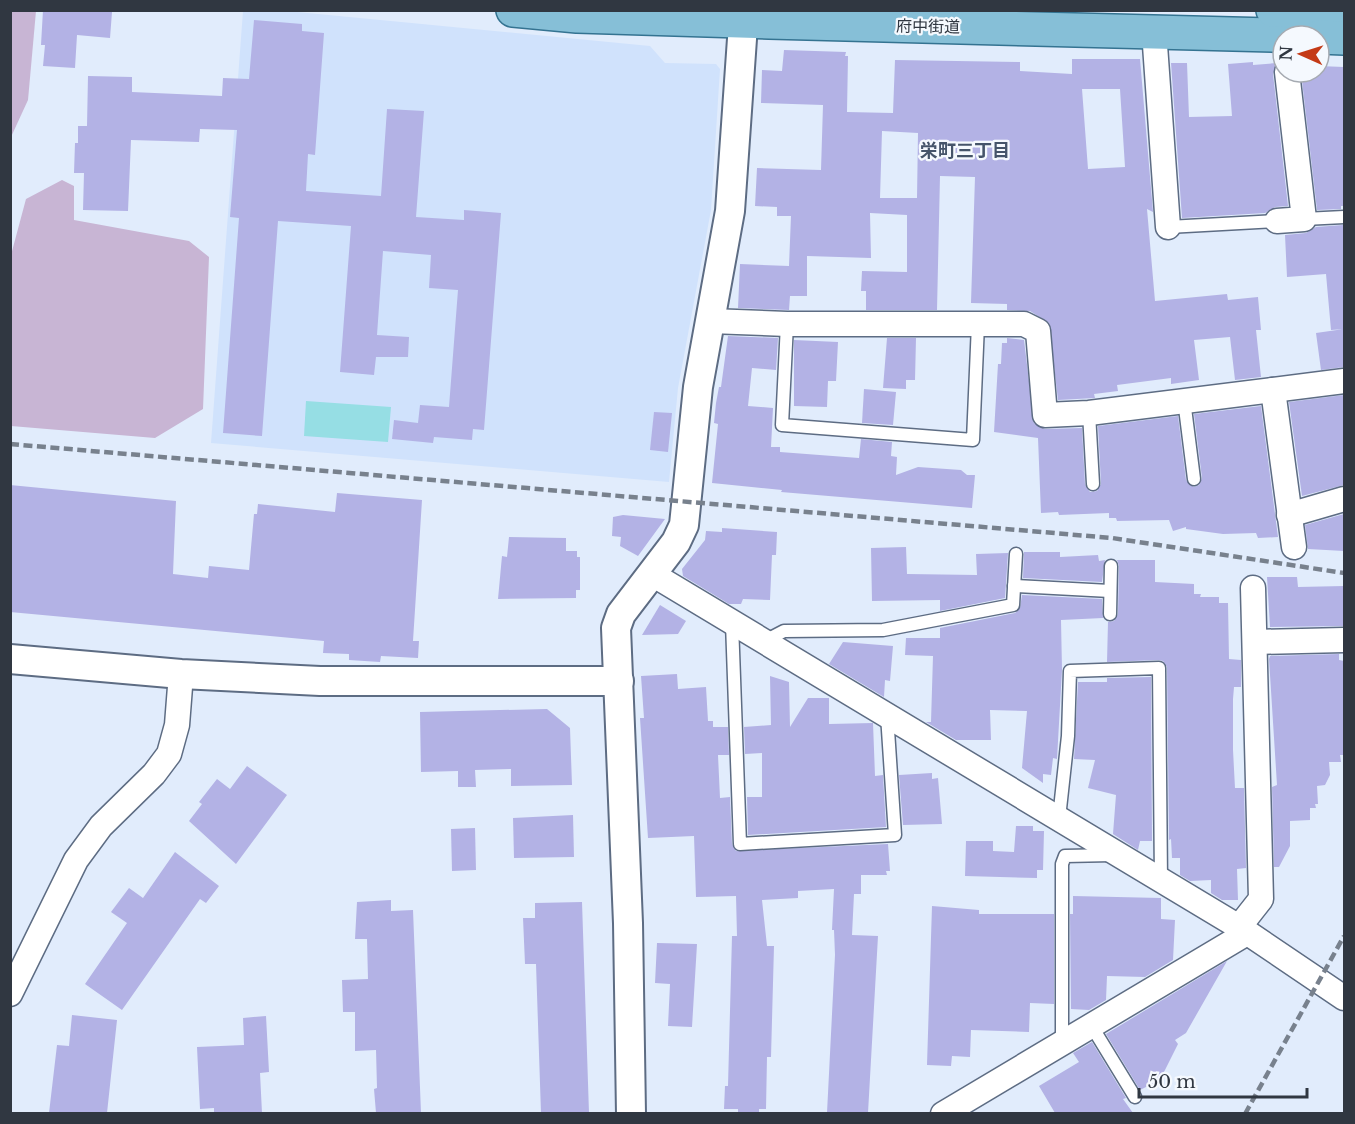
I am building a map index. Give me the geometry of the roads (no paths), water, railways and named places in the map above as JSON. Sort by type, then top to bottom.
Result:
[{"type":"main road","name":"府中街道","points":[[513,10],[744,16],[1154,32],[1271,27]]},
{"type":"main road","name":"府中街道","points":[[1293,24],[1344,13]]},
{"type":"street","points":[[632,1113],[628,923],[616,628],[621,614],[676,543],[684,525],[698,387],[730,211],[744,16]]},
{"type":"street","points":[[1154,32],[1168,227]]},
{"type":"street","points":[[1277,220],[1304,219],[1288,84]]},
{"type":"street","points":[[710,321],[787,324],[1024,324],[1038,332],[1045,415],[1089,413],[1344,381]]},
{"type":"street","points":[[1274,390],[1294,547]]},
{"type":"street","points":[[1289,515],[1344,499]]},
{"type":"street","points":[[652,574],[762,643],[887,714],[1243,930],[1344,998]]},
{"type":"street","points":[[943,1113],[1243,930],[1261,899],[1253,588]]},
{"type":"street","points":[[1255,642],[1344,640]]},
{"type":"street","points":[[10,659],[181,674],[387,683],[619,681]]},
{"type":"street","points":[[10,994],[76,860],[101,826],[154,774],[169,754],[177,725],[181,674]]},
{"type":"lane","points":[[1304,219],[1344,217]]},
{"type":"lane","points":[[1168,227],[1277,220]]},
{"type":"lane","points":[[787,324],[782,425],[973,440],[978,324]]},
{"type":"lane","points":[[1184,400],[1194,479]]},
{"type":"lane","points":[[1089,413],[1093,484]]},
{"type":"lane","points":[[762,643],[784,631],[883,630],[1013,605],[1016,554]]},
{"type":"lane","points":[[1110,614],[1111,566]]},
{"type":"lane","points":[[1014,586],[1110,591]]},
{"type":"lane","points":[[732,623],[740,844],[895,835],[887,714]]},
{"type":"lane","points":[[1059,819],[1068,736],[1070,671],[1159,668],[1161,881]]},
{"type":"lane","points":[[1062,1042],[1062,864],[1065,856],[1116,855]]},
{"type":"lane","points":[[1091,1024],[1135,1097]]},
{"type":"railway","points":[[10,444],[1112,538],[1344,573]]},
{"type":"railway","points":[[1245,1114],[1344,936]]},
{"type":"district","name":"栄町三丁目","points":[[965,151]]}]
